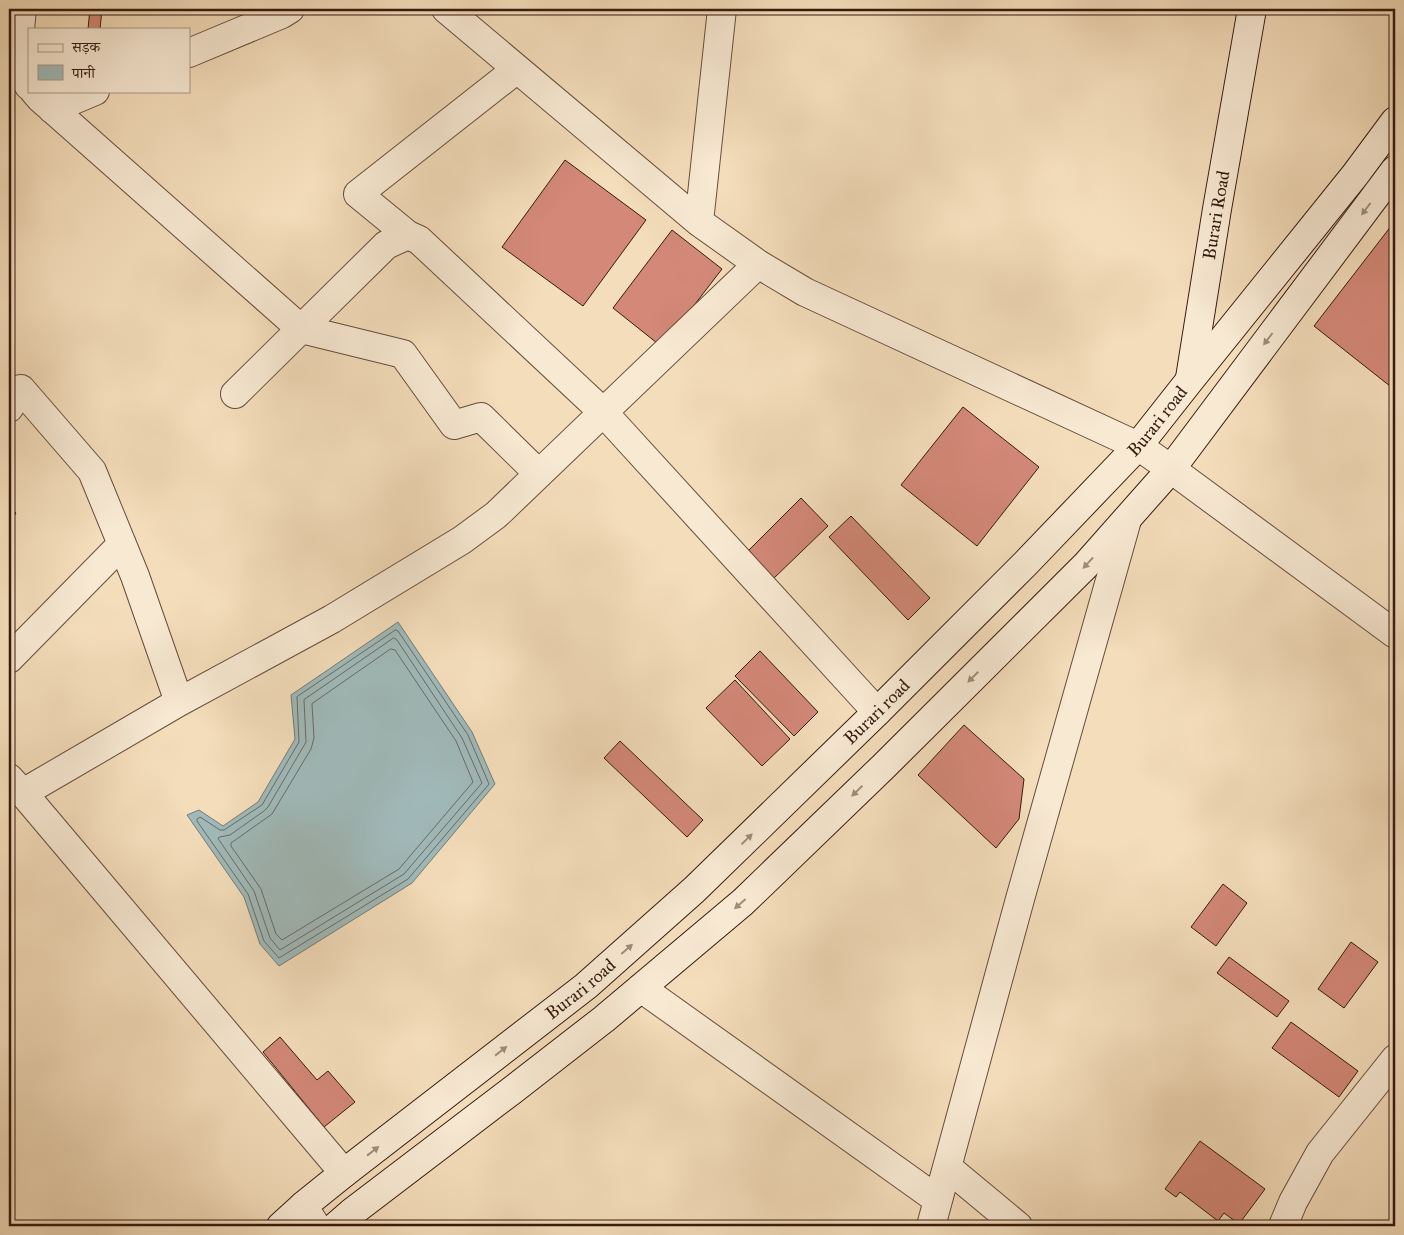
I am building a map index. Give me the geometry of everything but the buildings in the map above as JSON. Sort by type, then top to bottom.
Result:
[{"type":"street","points":[[190,52],[290,9]]},
{"type":"street","points":[[446,9],[699,222],[758,264],[805,292],[1138,446],[1395,634]]},
{"type":"street","points":[[699,222],[722,9]]},
{"type":"street","name":"Burari Road","points":[[1211,417],[1190,380],[1217,209],[1252,9]]},
{"type":"street","points":[[17,23],[18,68],[28,84]]},
{"type":"street","points":[[517,69],[358,194],[408,234],[419,240],[604,412],[877,712]]},
{"type":"street","points":[[43,100],[89,92]]},
{"type":"street","points":[[43,100],[301,329],[403,354],[454,424],[481,417],[539,474]]},
{"type":"street","name":"Burari road","points":[[281,1226],[310,1216],[344,1172],[586,986],[694,890],[877,712],[1138,446],[1355,175],[1395,121]]},
{"type":"street","points":[[336,1226],[604,1019],[743,902],[883,767],[1079,572],[1171,469],[1395,170]]},
{"type":"street","points":[[235,394],[386,245],[408,234]]},
{"type":"street","points":[[344,1172],[16,785],[179,702],[332,619],[462,540],[496,515],[758,264]]},
{"type":"street","points":[[9,408],[21,389],[92,471],[138,585],[179,702]]},
{"type":"street","points":[[931,1226],[1020,899],[1127,520]]},
{"type":"street","points":[[9,658],[122,544]]},
{"type":"street","points":[[641,988],[938,1200]]},
{"type":"street","points":[[1284,1226],[1293,1202],[1320,1153],[1395,1059]]},
{"type":"street","points":[[947,1167],[1018,1226]]},
{"type":"water","points":[[398,622],[472,732],[495,784],[412,883],[279,966],[260,944],[244,897],[187,815],[199,810],[223,826],[258,802],[295,739],[291,695]]}]
